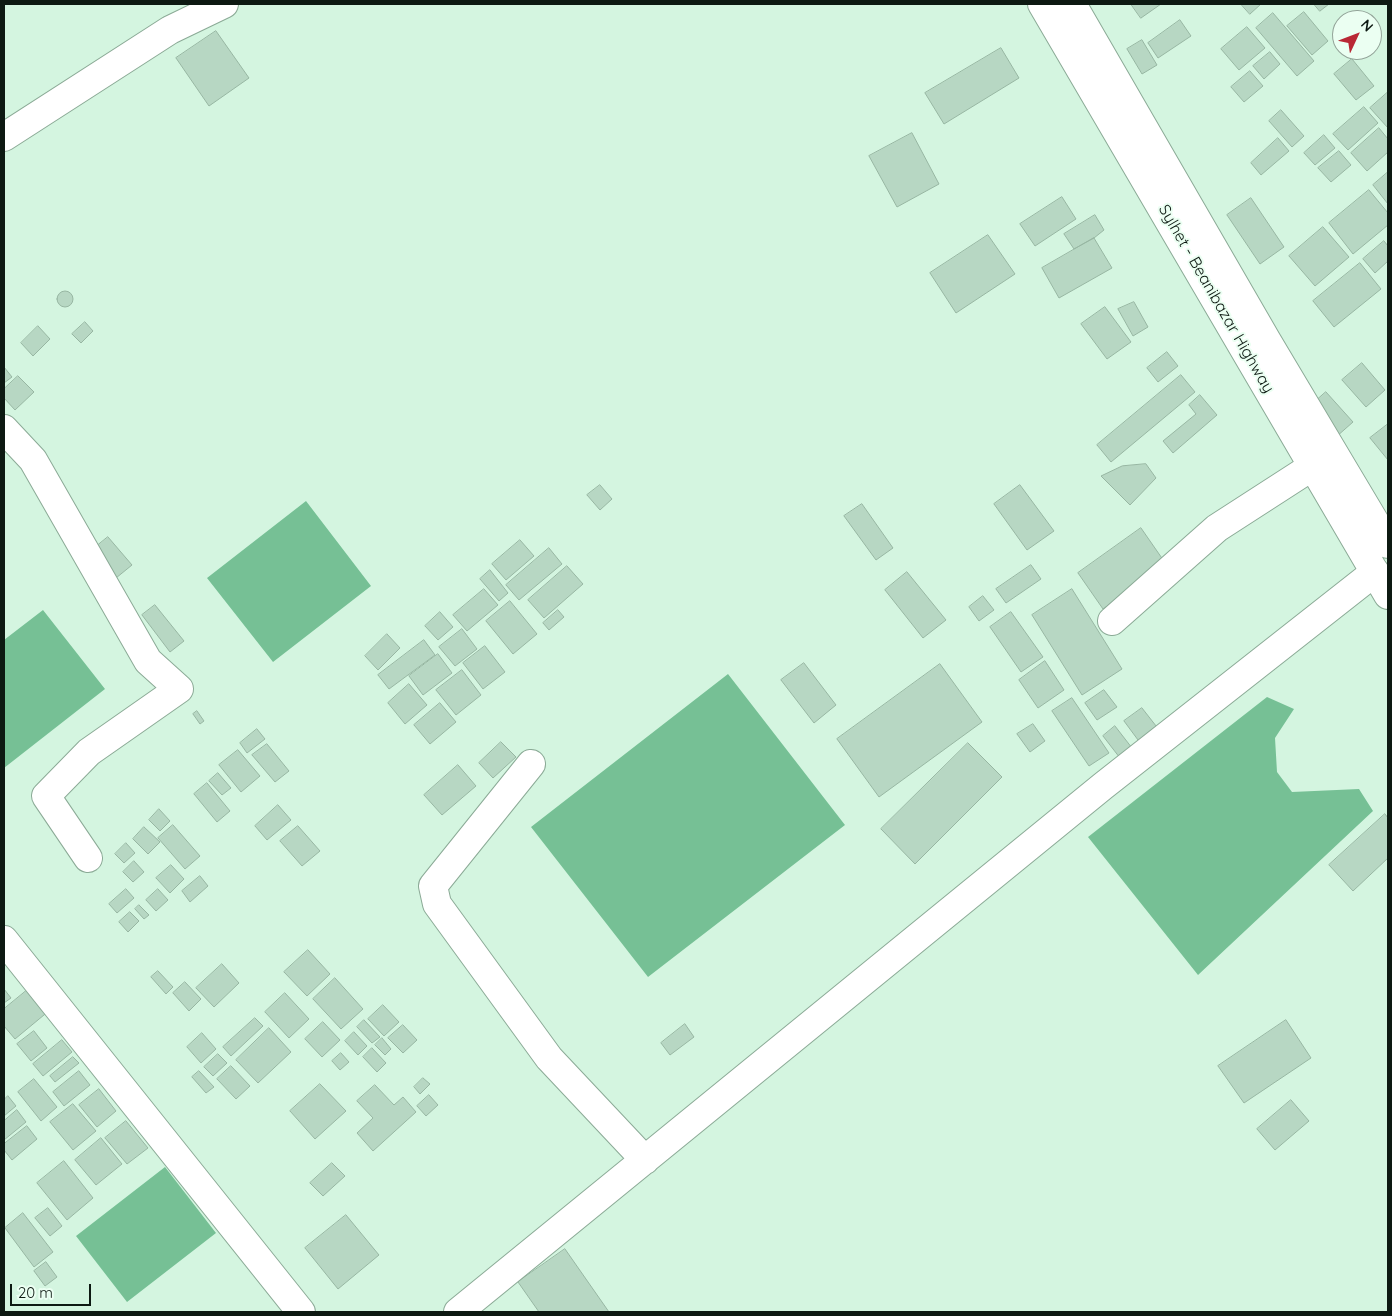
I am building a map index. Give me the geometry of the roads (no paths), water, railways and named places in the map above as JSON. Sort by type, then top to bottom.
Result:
[{"type":"street","points":[[4,137],[170,30],[224,4]]},
{"type":"street","name":"Sylhet - Beanibazar Highway","points":[[1042,4],[1382,584]]},
{"type":"street","name":"Sylhet - Beanibazar Highway","points":[[1072,4],[1267,341],[1388,544]]},
{"type":"street","points":[[4,429],[33,460],[148,661],[179,689],[89,752],[46,796],[88,858]]},
{"type":"street","points":[[1112,621],[1217,528],[1313,466]]},
{"type":"street","points":[[458,1312],[1103,786],[1382,584]]},
{"type":"street","points":[[531,764],[433,886],[438,904],[549,1058],[645,1160]]},
{"type":"street","points":[[4,940],[301,1312]]}]
